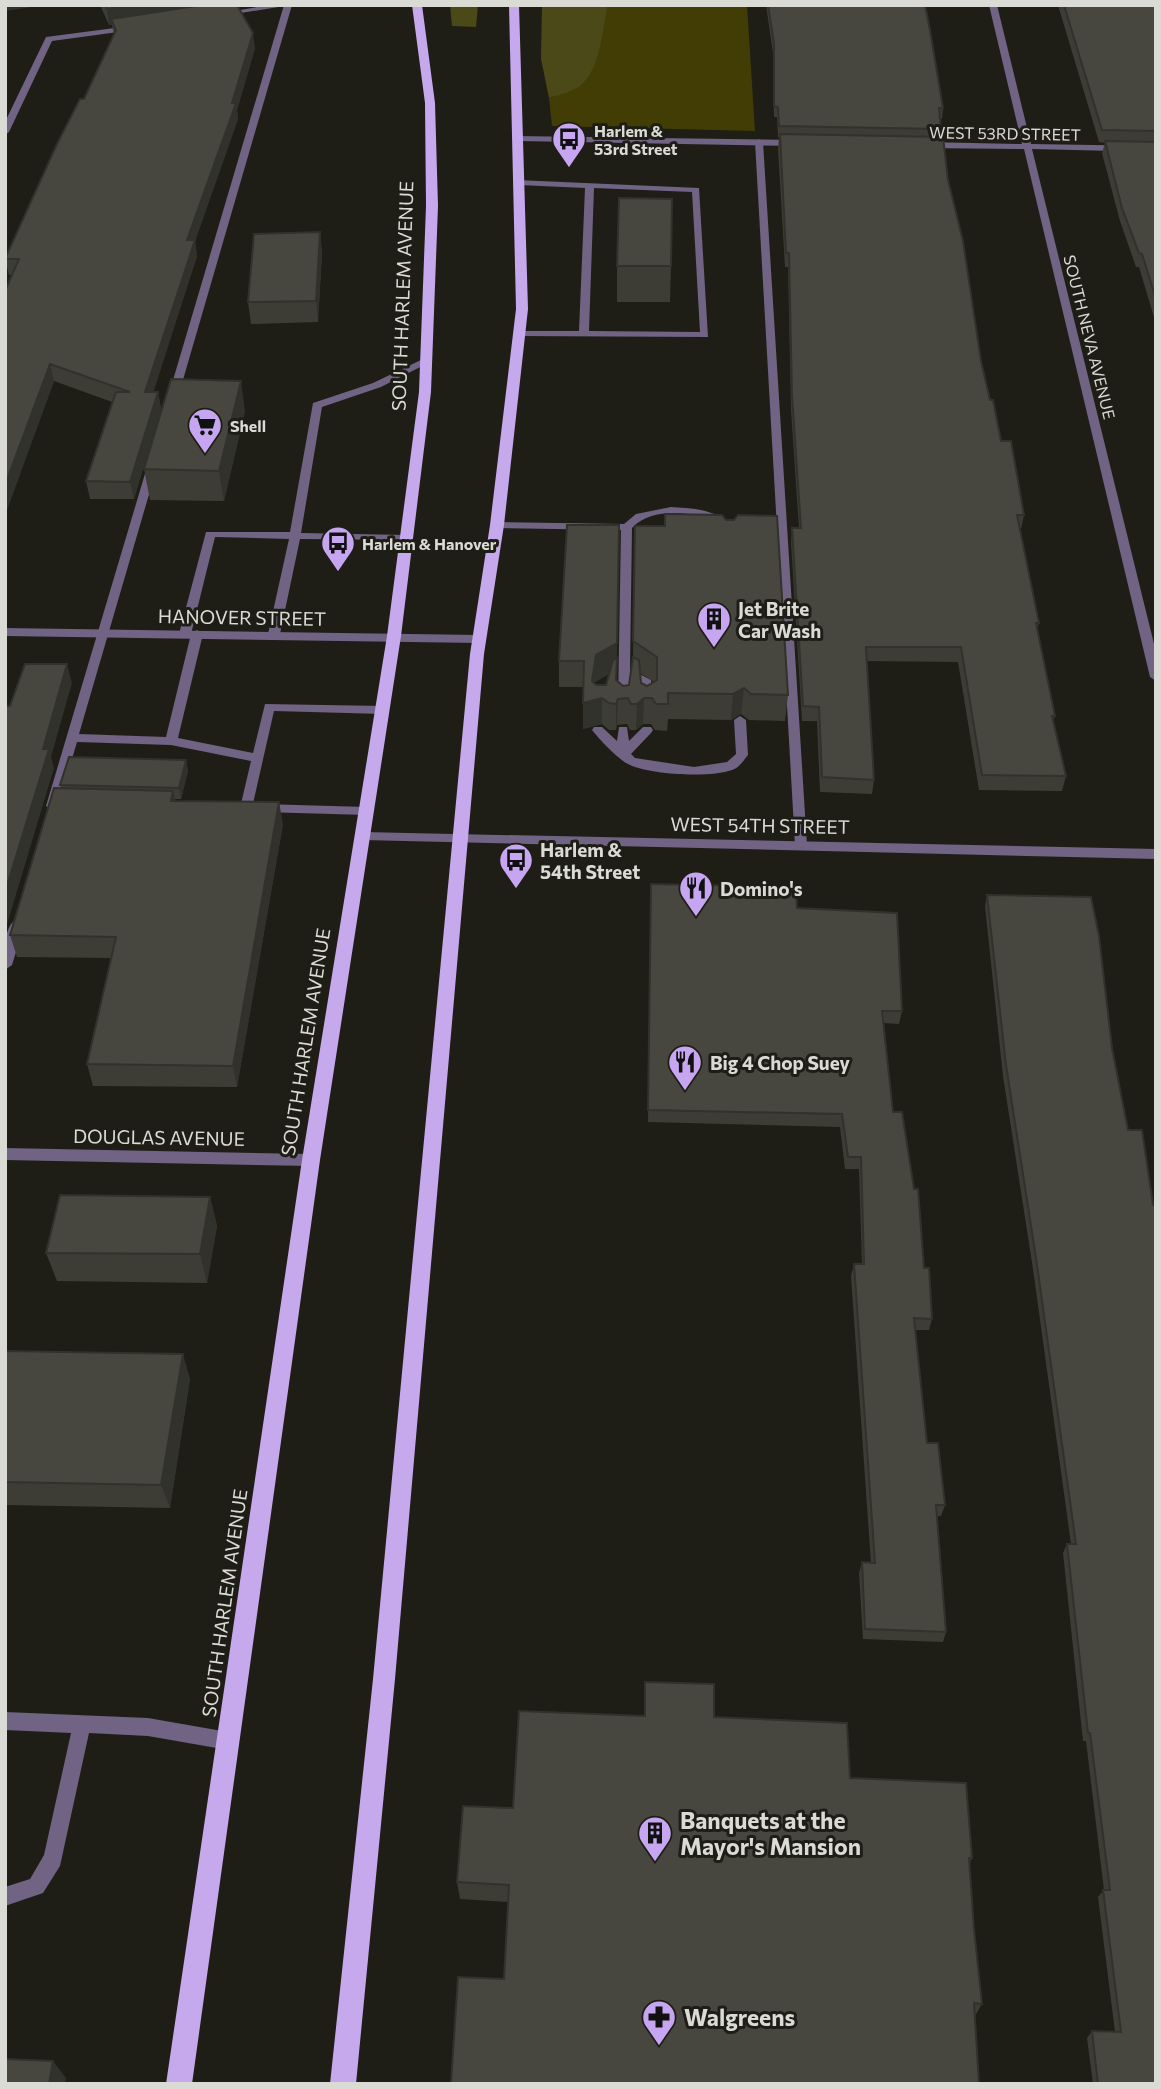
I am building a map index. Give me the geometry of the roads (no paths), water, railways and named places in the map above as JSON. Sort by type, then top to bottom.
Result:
[{"type":"main road","name":"SOUTH HARLEM AVENUE","points":[[179,2084],[311,1160],[394,636],[427,361],[432,206],[430,103],[417,5]]},
{"type":"main road","points":[[343,2084],[384,1679],[479,639],[497,525],[520,334],[522,309],[514,5]]},
{"type":"street","points":[[170,405],[288,5],[208,16]]},
{"type":"street","name":"SOUTH NEVA AVENUE","points":[[993,5],[1156,677]]},
{"type":"street","points":[[5,132],[49,39],[142,26]]},
{"type":"street","points":[[518,138],[801,143]]},
{"type":"street","points":[[759,142],[801,846]]},
{"type":"street","name":"WEST 53RD STREET","points":[[911,145],[1156,149]]},
{"type":"street","points":[[519,182],[696,190],[705,335],[520,334]]},
{"type":"street","points":[[584,335],[590,185]]},
{"type":"street","points":[[274,634],[295,536],[317,405],[377,385],[427,361]]},
{"type":"street","points":[[56,807],[72,738],[155,459]]},
{"type":"street","points":[[497,525],[627,527],[640,516],[668,511],[706,514],[720,520],[726,529]]},
{"type":"street","points":[[624,706],[621,675],[627,527]]},
{"type":"street","points":[[172,741],[210,534],[406,538]]},
{"type":"street","name":"HANOVER STREET","points":[[5,632],[479,639]]},
{"type":"street","points":[[621,675],[647,683],[647,706]]},
{"type":"street","points":[[367,811],[239,808],[258,758],[269,707],[383,710]]},
{"type":"street","points":[[598,730],[631,761],[694,771],[731,766],[741,755],[740,720]]},
{"type":"street","points":[[623,730],[623,754]]},
{"type":"street","points":[[623,754],[647,730]]},
{"type":"street","points":[[72,738],[172,741],[258,758]]},
{"type":"street","name":"WEST 54TH STREET","points":[[363,836],[1156,854]]},
{"type":"street","points":[[5,965],[20,915]]},
{"type":"street","name":"DOUGLAS AVENUE","points":[[5,1154],[311,1160]]},
{"type":"street","points":[[5,1721],[148,1727],[228,1741]]},
{"type":"street","points":[[5,1897],[36,1886],[53,1859],[82,1724]]},
{"type":"place","name":"Harlem & 53rd Street","points":[[569,169]]},
{"type":"place","name":"Shell","points":[[205,455]]},
{"type":"place","name":"Harlem & Hanover","points":[[338,573]]},
{"type":"place","name":"Jet Brite Car Wash","points":[[714,649]]},
{"type":"place","name":"Harlem & 54th Street","points":[[516,890]]},
{"type":"place","name":"Domino's","points":[[696,918]]},
{"type":"place","name":"Big 4 Chop Suey","points":[[685,1092]]},
{"type":"place","name":"Banquets at the Mayor's Mansion","points":[[655,1863]]},
{"type":"place","name":"Walgreens","points":[[659,2047]]}]
